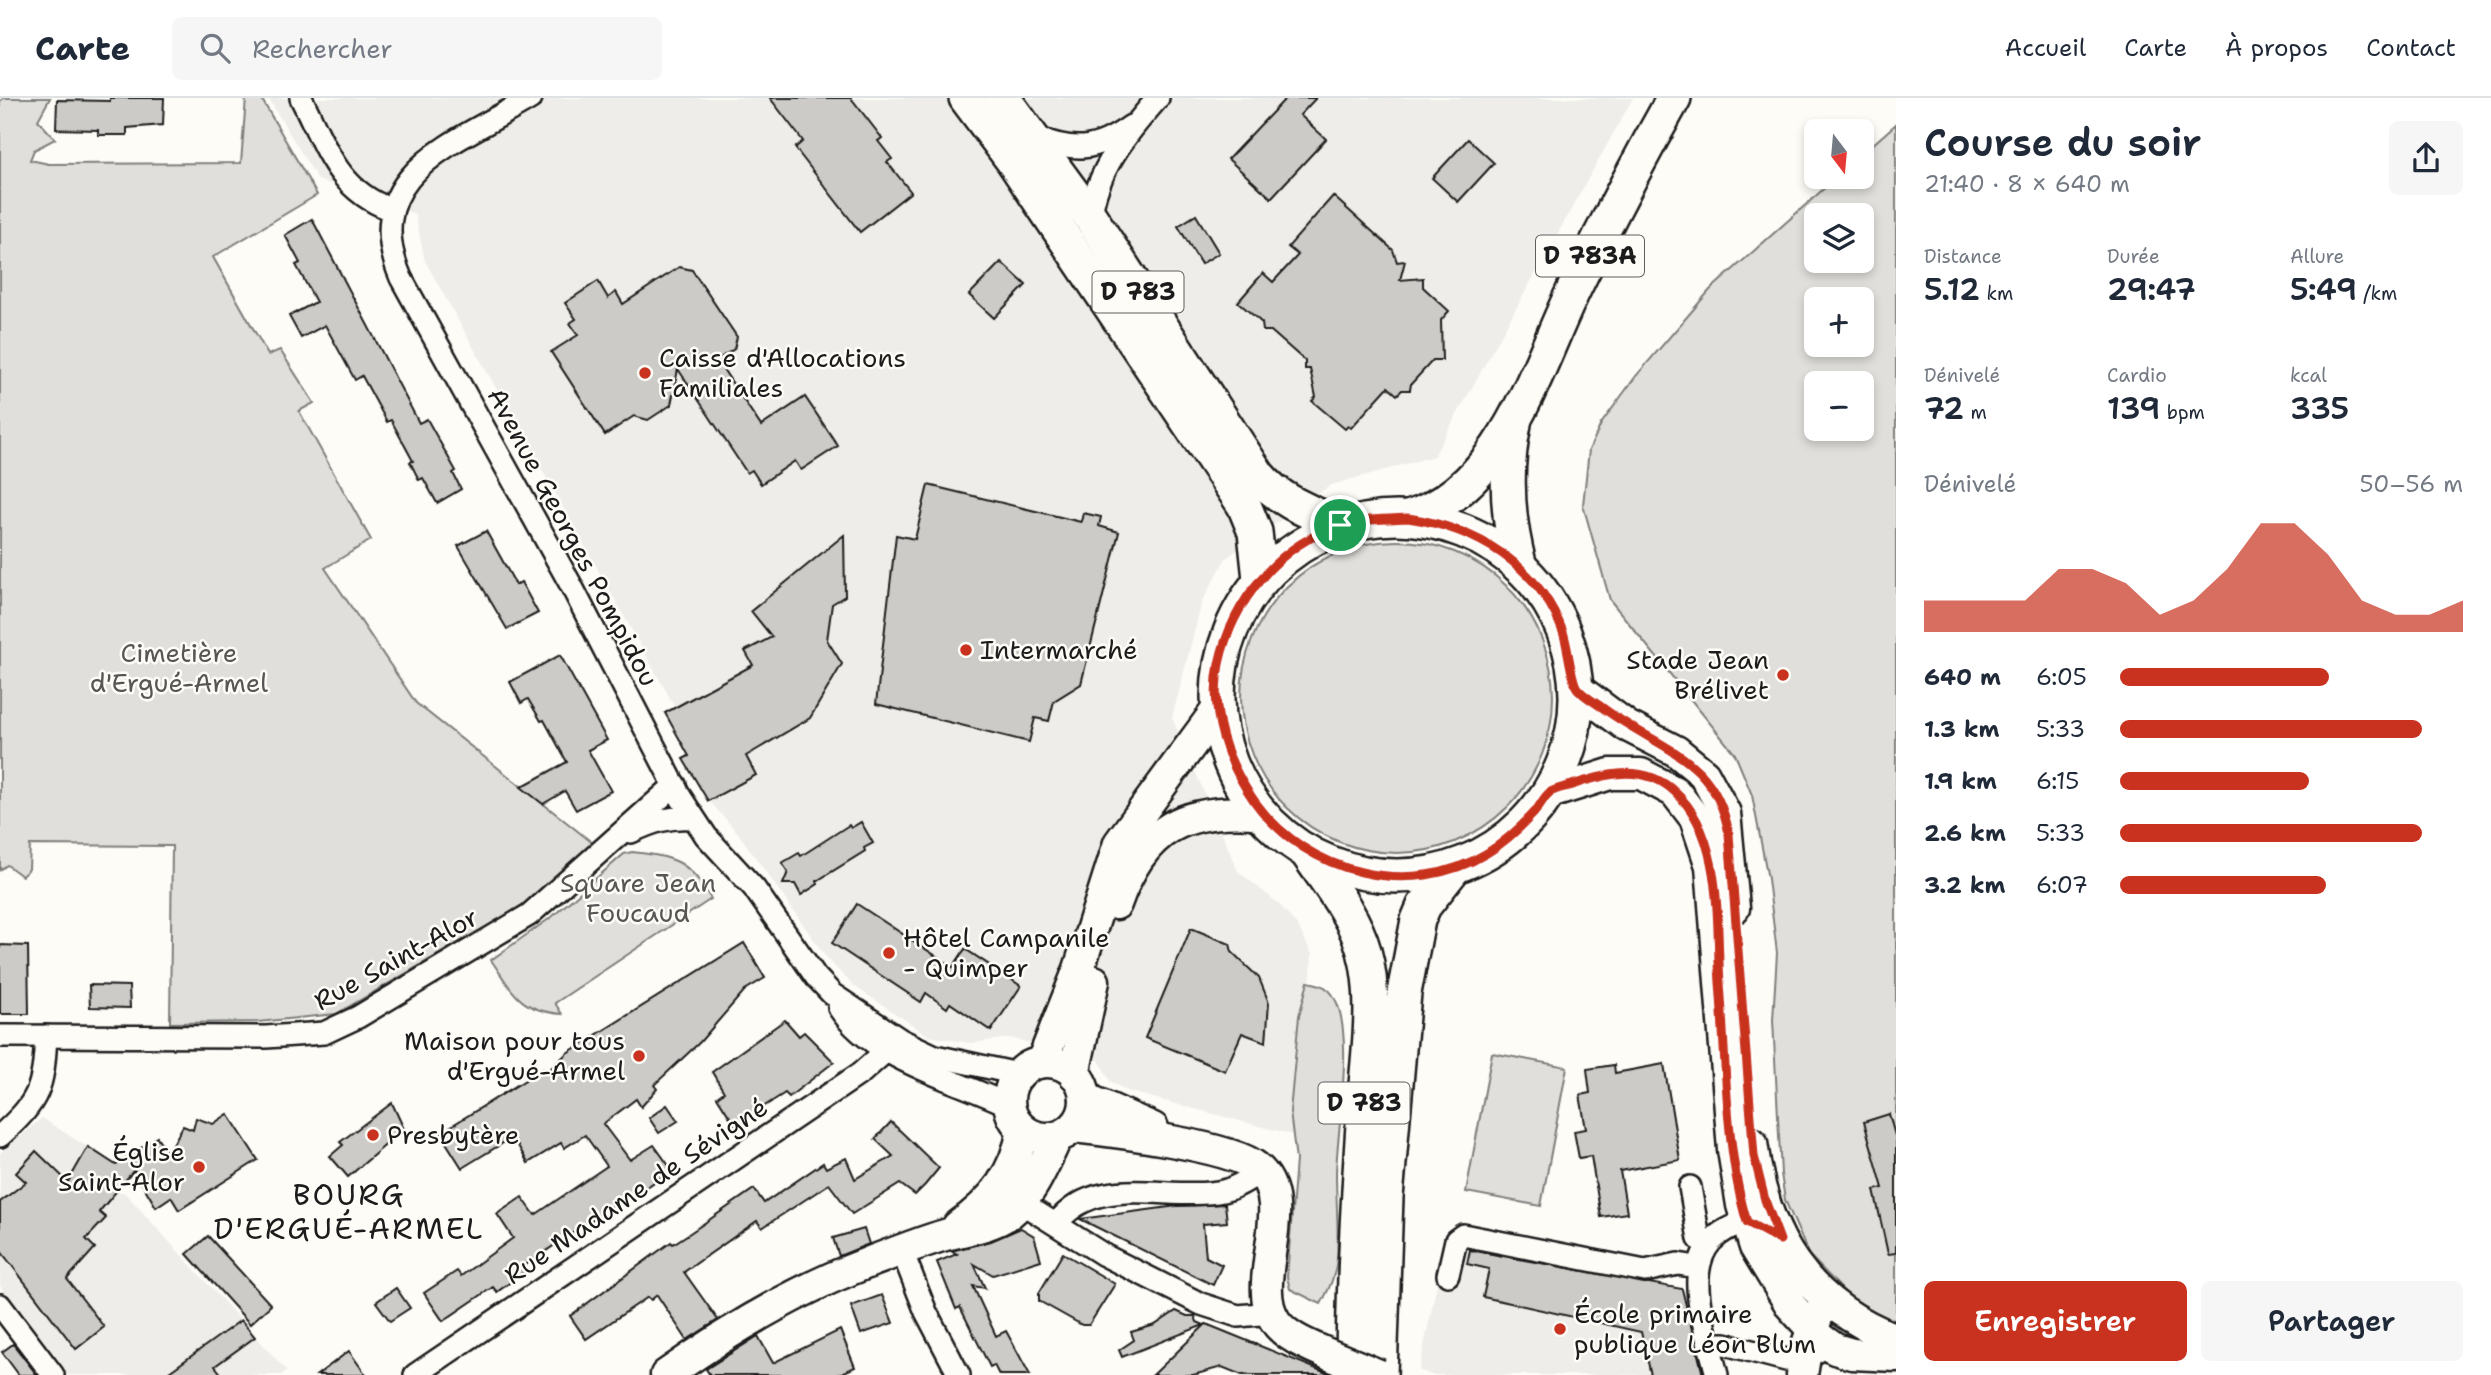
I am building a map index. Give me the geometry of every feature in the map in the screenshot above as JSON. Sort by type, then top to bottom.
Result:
[{"type":"main road","name":"D 783","points":[[966,98],[1013,160],[1244,505],[1255,532],[1260,579]]},
{"type":"main road","name":"D 783","points":[[1003,98],[1091,218],[1258,475],[1269,488],[1286,500],[1340,525]]},
{"type":"main road","name":"D 783A","points":[[1408,518],[1446,502],[1462,488],[1515,419],[1574,288],[1674,98]]},
{"type":"main road","name":"D 783A","points":[[1515,419],[1510,453],[1508,510],[1520,567]]},
{"type":"main road","points":[[1408,518],[1439,523],[1468,533],[1496,547],[1520,567],[1549,602],[1563,629],[1576,688],[1575,723],[1566,757],[1550,793],[1513,835],[1485,854],[1454,868],[1416,877],[1378,877],[1340,867],[1305,849],[1263,814],[1240,781],[1227,755],[1219,707],[1218,667],[1236,614],[1260,579],[1296,548],[1340,525],[1371,519],[1408,518]]},
{"type":"main road","name":"D 783","points":[[1305,849],[1347,912],[1365,952],[1368,976],[1367,1057],[1355,1258],[1342,1365]]},
{"type":"main road","name":"D 783","points":[[1379,1375],[1386,1197],[1404,993],[1413,936],[1421,913],[1454,868]]},
{"type":"street","points":[[301,98],[347,182],[364,198],[390,209],[401,187],[430,157],[531,98]]},
{"type":"street","points":[[1091,218],[1097,185],[1138,120],[1158,98]]},
{"type":"street","points":[[1034,137],[1080,149],[1106,141],[1138,120]]},
{"type":"street","name":"Avenue Georges Pompidou","points":[[390,209],[389,244],[401,278],[572,585],[692,818],[754,888],[854,1026],[887,1041],[1015,1118]]},
{"type":"street","points":[[1576,688],[1627,726],[1694,764],[1714,787],[1725,813],[1749,1119],[1758,1179],[1780,1240],[1803,1277],[1835,1308],[1896,1339]]},
{"type":"street","points":[[947,1235],[974,1215],[1000,1190],[1016,1160],[1011,1085],[1030,1068],[1076,980],[1119,842],[1219,707]]},
{"type":"street","points":[[1550,793],[1610,774],[1641,774],[1675,792],[1695,818],[1711,866],[1733,1150],[1747,1222],[1806,1353],[1832,1362],[1852,1354],[1896,1356]]},
{"type":"street","name":"Rue Saint-Alor","points":[[0,1036],[266,1037],[324,1033],[358,1017],[515,925],[553,896],[675,785]]},
{"type":"street","points":[[666,1375],[717,1340],[803,1291],[902,1251],[991,1223],[1006,1215],[1020,1202],[1065,1132],[1084,1109],[1080,1086],[1083,1022],[1110,921],[1138,859],[1159,835],[1186,819],[1213,811],[1263,814]]},
{"type":"street","name":"Rue Saint-Alor","points":[[617,839],[652,822],[677,817],[692,818]]},
{"type":"street","points":[[0,1136],[35,1100],[44,1072],[46,1036]]},
{"type":"street","points":[[887,1041],[915,1047],[951,1061],[1030,1068],[1065,1066],[1080,1086],[1195,1146]]},
{"type":"street","name":"Rue Madame de Sévigné","points":[[415,1375],[861,1073],[887,1041]]},
{"type":"street","points":[[1015,1118],[1033,1136],[1065,1132],[1195,1146],[1245,1160],[1261,1172],[1273,1200],[1268,1288],[1271,1312],[1280,1327],[1342,1365],[1379,1375]]},
{"type":"street","points":[[1056,1224],[1079,1201],[1128,1192],[1221,1191],[1261,1172]]},
{"type":"street","points":[[1690,1187],[1699,1238],[1706,1245]]},
{"type":"street","points":[[1020,1202],[1116,1261],[1225,1314],[1250,1316],[1271,1312]]},
{"type":"street","points":[[1717,1375],[1697,1267],[1706,1245],[1724,1230],[1747,1222],[1780,1240]]},
{"type":"street","points":[[1448,1276],[1456,1240],[1463,1235],[1645,1271],[1678,1264],[1697,1267]]},
{"type":"street","points":[[902,1251],[926,1312],[959,1375]]},
{"type":"street","points":[[1710,1344],[1725,1344],[1786,1360],[1806,1353],[1835,1308]]},
{"type":"street","points":[[1832,1362],[1835,1308]]},
{"type":"street","points":[[2,1314],[53,1375]]},
{"type":"shaded area","points":[[268,98],[1633,98],[1434,456],[1331,485],[1226,558],[1202,602],[1172,718],[1238,871],[1280,905],[1299,928],[1312,954],[1302,1123],[1297,1136],[1127,1091],[1110,1081],[1099,1060],[1010,1038],[971,1043],[929,1036],[854,986],[829,961],[738,833],[702,793],[683,759],[689,756],[665,713],[675,707],[425,261],[415,214],[318,180]]},
{"type":"shaded area","points":[[42,1118],[109,1161],[116,1192],[124,1192],[287,1371],[281,1375],[65,1375],[0,1286],[0,1153]]},
{"type":"shaded area","name":"École primaire publique Léon Blum","points":[[1463,1241],[1682,1289],[1704,1375],[1431,1375],[1419,1370],[1439,1274]]},
{"type":"green space","name":"Cimetière d'Ergué-Armel","points":[[4,98],[50,98],[38,120],[55,139],[34,150],[30,160],[49,164],[241,163],[246,98],[261,98],[317,195],[213,257],[268,355],[280,350],[314,403],[299,411],[371,540],[325,568],[416,703],[594,844],[552,883],[520,907],[336,1014],[258,1022],[170,1023],[172,846],[30,845],[29,869],[22,876],[7,865],[0,870],[0,101]]},
{"type":"green space","name":"Stade Jean Brélivet","points":[[1896,124],[1896,1330],[1859,1307],[1809,1255],[1785,1200],[1781,1174],[1773,1020],[1777,953],[1768,879],[1752,795],[1735,754],[1610,600],[1583,505],[1589,450],[1601,424],[1636,376],[1710,290],[1804,206],[1804,273],[1874,273],[1874,203],[1808,203],[1824,189],[1874,189],[1874,143]]},
{"type":"green space","points":[[1382,541],[1412,541],[1442,547],[1471,559],[1508,586],[1527,610],[1541,637],[1553,682],[1547,742],[1541,757],[1527,784],[1508,808],[1471,835],[1442,847],[1412,853],[1382,853],[1352,847],[1323,835],[1298,818],[1276,796],[1259,771],[1247,742],[1241,712],[1241,682],[1247,652],[1259,623],[1276,598],[1298,576],[1323,559],[1352,547]]},
{"type":"green space","name":"Square Jean Foucaud","points":[[632,852],[670,859],[688,868],[711,899],[555,1003],[562,1014],[536,1009],[526,1004],[512,991],[491,960],[553,916],[624,854]]},
{"type":"green space","points":[[1308,982],[1323,986],[1334,997],[1340,1013],[1344,1057],[1336,1173],[1337,1259],[1335,1272],[1321,1304],[1290,1289],[1287,1277],[1296,1160],[1290,1112],[1299,1016]]},
{"type":"green space","points":[[1492,1053],[1567,1067],[1541,1206],[1466,1192]]},
{"type":"building","points":[[110,98],[164,98],[163,125],[127,128],[127,135],[98,135],[98,130],[56,129],[57,100],[110,101]]},
{"type":"building","points":[[770,98],[851,98],[882,138],[878,141],[892,159],[887,162],[911,192],[860,232],[795,148],[803,141]]},
{"type":"building","points":[[1286,98],[1316,98],[1300,115],[1326,139],[1271,198],[1228,159]]},
{"type":"building","points":[[1468,139],[1494,163],[1458,202],[1432,178]]},
{"type":"building","points":[[1333,196],[1393,250],[1397,262],[1405,261],[1400,280],[1423,278],[1423,287],[1449,311],[1441,320],[1442,360],[1433,360],[1411,384],[1410,390],[1402,390],[1397,395],[1388,387],[1351,428],[1348,426],[1345,429],[1312,401],[1316,397],[1310,369],[1305,369],[1305,361],[1271,331],[1263,331],[1262,323],[1238,302],[1263,273],[1273,282],[1298,255],[1288,247]]},
{"type":"building","points":[[1196,215],[1219,253],[1201,264],[1178,226]]},
{"type":"building","points":[[312,219],[419,423],[427,419],[456,471],[453,473],[461,489],[437,503],[423,478],[419,480],[410,462],[413,461],[391,420],[387,422],[362,376],[355,380],[325,325],[301,338],[289,316],[316,302],[296,265],[300,263],[285,235]]},
{"type":"building","points":[[1001,262],[1026,285],[994,318],[969,295]]},
{"type":"building","name":"Caisse d'Allocations Familiales","points":[[679,267],[692,270],[737,337],[734,349],[717,360],[761,426],[805,397],[838,446],[801,470],[795,461],[761,484],[752,470],[747,473],[678,369],[671,405],[648,420],[634,416],[605,435],[551,352],[578,335],[570,323],[576,319],[565,303],[598,281],[608,298],[616,292],[623,304]]},
{"type":"building","name":"Intermarché","points":[[928,485],[1081,522],[1083,513],[1101,517],[1099,526],[1119,532],[1081,684],[1054,701],[1049,721],[1035,718],[1029,742],[876,704],[896,535],[915,539]]},
{"type":"building","points":[[486,531],[516,585],[521,582],[538,613],[507,629],[458,546]]},
{"type":"building","points":[[844,535],[845,596],[832,604],[827,640],[842,664],[810,718],[746,756],[756,775],[708,801],[683,759],[689,756],[665,713],[753,665],[745,651],[772,637],[751,611]]},
{"type":"building","points":[[560,655],[607,740],[588,750],[611,791],[576,810],[565,791],[543,804],[521,787],[567,762],[544,720],[541,721],[528,699],[521,703],[510,682]]},
{"type":"building","points":[[861,822],[873,843],[864,848],[865,851],[817,881],[818,884],[801,895],[795,884],[783,884],[788,872],[782,863],[799,853],[801,856],[849,825],[851,828]]},
{"type":"building","points":[[857,904],[953,967],[965,949],[1021,986],[991,1031],[950,1003],[947,1008],[926,993],[921,1002],[832,943]]},
{"type":"building","points":[[1191,928],[1230,944],[1232,952],[1259,978],[1269,1003],[1266,1042],[1242,1033],[1225,1071],[1145,1038]]},
{"type":"building","name":"Maison pour tous d'Ergué-Armel","points":[[744,943],[765,978],[745,990],[700,1042],[654,1085],[657,1089],[641,1107],[636,1099],[603,1124],[630,1160],[654,1145],[672,1170],[629,1199],[627,1196],[521,1268],[524,1272],[497,1292],[493,1287],[443,1321],[424,1293],[457,1271],[461,1276],[513,1238],[497,1214],[522,1197],[535,1215],[607,1166],[585,1135],[564,1148],[561,1143],[528,1163],[513,1137],[462,1168],[440,1133],[543,1069],[546,1073],[567,1053]]},
{"type":"building","points":[[0,945],[28,946],[29,1014],[0,1014]]},
{"type":"building","points":[[89,985],[129,986],[130,1008],[90,1007]]},
{"type":"building","points":[[785,1020],[799,1036],[804,1032],[834,1062],[789,1097],[785,1093],[735,1125],[717,1097],[724,1092],[712,1072]]},
{"type":"building","points":[[1664,1064],[1680,1160],[1620,1171],[1627,1213],[1601,1217],[1591,1156],[1579,1158],[1574,1131],[1586,1129],[1580,1095],[1590,1093],[1587,1069],[1614,1065],[1615,1073]]},
{"type":"building","name":"Presbytère","points":[[392,1103],[404,1129],[348,1177],[330,1156],[343,1145],[340,1142]]},
{"type":"building","points":[[667,1105],[678,1121],[659,1133],[649,1118]]},
{"type":"building","points":[[228,1114],[258,1160],[179,1210],[171,1197],[156,1207],[134,1170],[99,1212],[106,1218],[86,1239],[95,1248],[67,1279],[104,1327],[76,1349],[0,1250],[0,1202],[26,1182],[16,1173],[36,1151],[68,1182],[88,1147],[116,1165],[157,1137],[168,1153],[183,1126],[193,1130],[196,1118],[213,1124]]},
{"type":"building","points":[[1889,1114],[1896,1139],[1896,1253],[1888,1254],[1874,1190],[1883,1188],[1864,1122]]},
{"type":"building","points":[[891,1122],[939,1168],[925,1185],[915,1195],[900,1184],[852,1214],[829,1184],[762,1228],[757,1221],[684,1272],[718,1320],[687,1340],[657,1295],[651,1300],[648,1297],[586,1339],[570,1316],[671,1242],[673,1244],[754,1189],[764,1203],[823,1163],[826,1168],[846,1158],[855,1179],[893,1156],[875,1139]]},
{"type":"building","points":[[1225,1204],[1227,1222],[1203,1224],[1206,1257],[1222,1265],[1213,1285],[1080,1219],[1177,1206]]},
{"type":"building","points":[[1021,1228],[1034,1236],[1041,1260],[993,1275],[974,1264],[985,1288],[973,1286],[996,1336],[1006,1331],[1030,1375],[999,1375],[994,1365],[990,1367],[960,1307],[956,1309],[937,1262],[957,1254],[951,1251],[991,1241]]},
{"type":"building","points":[[864,1229],[869,1244],[839,1256],[833,1238]]},
{"type":"building","points":[[208,1236],[271,1305],[250,1324],[187,1254]]},
{"type":"building","points":[[1470,1250],[1682,1289],[1703,1375],[1651,1375],[1641,1332],[1483,1297],[1489,1269],[1467,1264]]},
{"type":"building","points":[[1063,1253],[1115,1284],[1089,1325],[1082,1325],[1039,1301],[1039,1293]]},
{"type":"building","points":[[396,1288],[410,1308],[390,1321],[376,1302]]},
{"type":"building","points":[[882,1295],[893,1323],[861,1334],[851,1306]]},
{"type":"building","points":[[1176,1311],[1195,1316],[1197,1322],[1204,1325],[1122,1357],[1119,1350],[1134,1340],[1131,1332],[1155,1325]]},
{"type":"building","points":[[241,1320],[255,1337],[215,1366],[222,1375],[165,1375]]},
{"type":"building","points":[[1206,1324],[1329,1375],[1242,1375],[1222,1367],[1193,1375],[1153,1375]]},
{"type":"building","points":[[840,1330],[855,1367],[838,1375],[710,1375],[706,1369],[758,1336],[773,1363]]},
{"type":"building","points":[[13,1344],[37,1375],[19,1375],[2,1352]]},
{"type":"building","points":[[349,1351],[366,1375],[317,1375]]},
{"type":"place","name":"Caisse d'Allocations Familiales","points":[[645,373]]},
{"type":"place","name":"Intermarché","points":[[966,650]]},
{"type":"place","name":"Stade Jean Brélivet","points":[[1783,675]]},
{"type":"place","name":"Hôtel Campanile - Quimper","points":[[889,953]]},
{"type":"place","name":"Maison pour tous d'Ergué-Armel","points":[[639,1056]]},
{"type":"place","name":"Presbytère","points":[[373,1135]]},
{"type":"place","name":"Église Saint-Alor","points":[[199,1167]]},
{"type":"place","name":"École primaire publique Léon Blum","points":[[1560,1329]]},
{"type":"district","name":"BOURG D'ERGUÉ-ARMEL","points":[[349,1212]]},
{"type":"route","points":[[1408,518],[1439,523],[1496,547],[1520,567],[1549,602],[1563,629],[1576,688],[1627,726],[1676,751],[1694,764],[1714,787],[1725,813],[1729,834],[1749,1119],[1754,1156],[1758,1179],[1780,1240],[1747,1222],[1742,1205],[1733,1150],[1711,866],[1695,818],[1675,792],[1665,784],[1641,774],[1622,772],[1587,780],[1550,793],[1513,835],[1485,854],[1454,868],[1416,877],[1378,877],[1340,867],[1305,849],[1263,814],[1240,781],[1227,755],[1221,733],[1217,692],[1218,667],[1225,640],[1236,614],[1260,579],[1296,548],[1340,525],[1371,519],[1408,518]]}]
